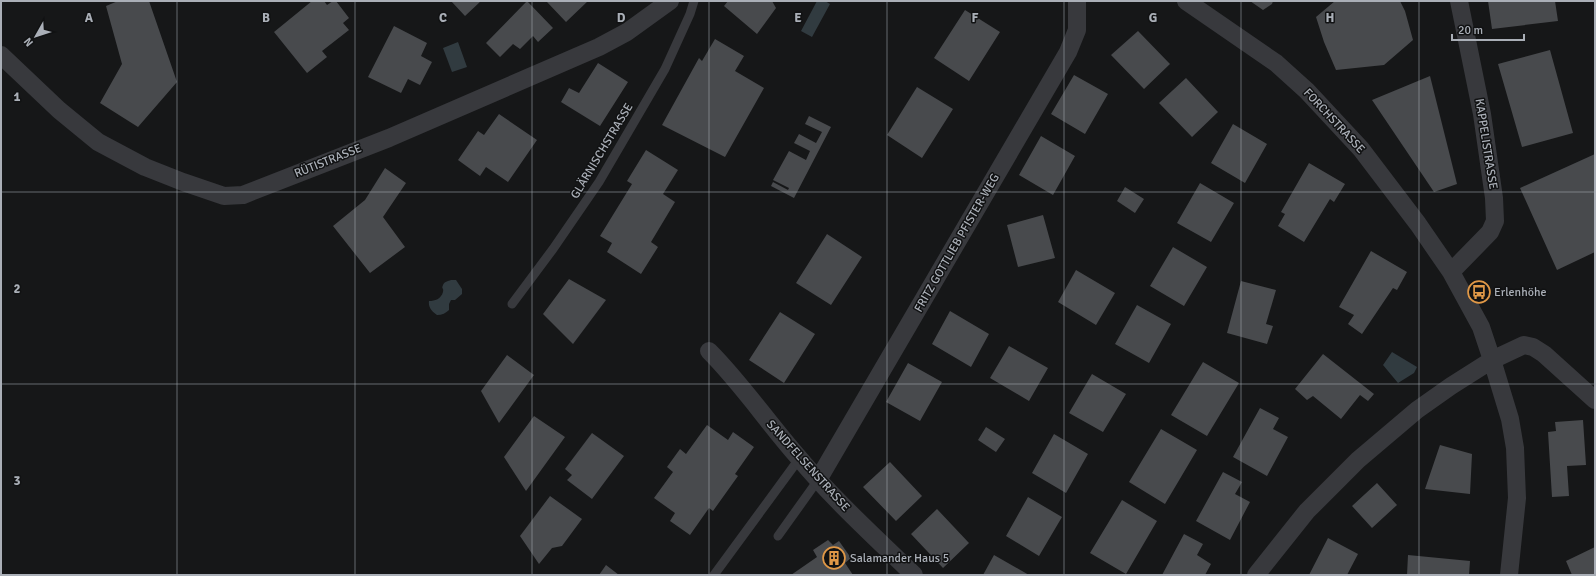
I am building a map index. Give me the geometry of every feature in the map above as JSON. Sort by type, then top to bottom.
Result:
[{"type":"street","name":"RÜTISTRASSE","points":[[1,55],[58,110],[98,142],[145,167],[183,182],[224,196],[243,195],[389,138],[598,47],[627,32],[670,1]]},
{"type":"street","name":"FRITZ GOTTLIEB PFISTER-WEG","points":[[818,480],[1068,52],[1077,30],[1077,1]]},
{"type":"street","name":"FORCHSTRASSE","points":[[1186,1],[1276,62],[1307,92],[1361,149],[1418,224],[1451,272],[1481,327],[1510,419],[1515,448],[1517,498],[1509,575]]},
{"type":"street","name":"KAPPELISTRASSE","points":[[1451,272],[1490,232],[1495,221],[1494,198],[1482,114],[1459,1]]},
{"type":"street","points":[[1256,575],[1307,511],[1358,460],[1416,410],[1492,360],[1524,345],[1532,347],[1544,354],[1595,400]]},
{"type":"street","name":"SANDFELSENSTRASSE","points":[[709,351],[818,480],[914,575]]},
{"type":"lane","name":"GLÄRNISCHSTRASSE","points":[[512,304],[553,249],[599,182],[665,69],[690,14],[694,1]]},
{"type":"lane","points":[[714,575],[799,459]]},
{"type":"lane","points":[[778,536],[818,480]]},
{"type":"shaded area","points":[[817,1],[825,1],[830,4],[812,37],[801,31]]},
{"type":"shaded area","points":[[458,42],[467,67],[452,72],[443,48]]},
{"type":"shaded area","points":[[451,280],[456,280],[462,289],[462,294],[455,300],[451,300],[448,311],[437,315],[431,309],[429,301],[439,298],[443,292],[442,288],[444,284]]},
{"type":"shaded area","points":[[1392,352],[1417,367],[1414,373],[1398,383],[1383,365]]},
{"type":"building","points":[[118,1],[149,1],[177,82],[138,127],[100,103],[122,64],[106,6]]},
{"type":"building","points":[[312,1],[324,1],[327,5],[333,1],[336,1],[349,18],[343,23],[349,30],[322,51],[327,57],[307,73],[274,32]]},
{"type":"building","points":[[451,1],[481,1],[465,16]]},
{"type":"building","points":[[527,1],[553,28],[538,42],[533,36],[520,49],[513,44],[500,57],[486,43]]},
{"type":"building","points":[[588,1],[566,22],[547,2]]},
{"type":"building","points":[[728,1],[772,1],[776,8],[757,34],[724,6]]},
{"type":"building","points":[[1250,1],[1273,1],[1272,4],[1263,10]]},
{"type":"building","points":[[1335,1],[1400,1],[1405,11],[1413,40],[1384,65],[1336,70],[1324,42],[1316,17]]},
{"type":"building","points":[[1488,1],[1555,1],[1558,21],[1492,29]]},
{"type":"building","points":[[965,10],[1000,32],[969,81],[934,58]]},
{"type":"building","points":[[394,26],[427,43],[421,56],[432,62],[420,85],[408,79],[401,93],[368,77]]},
{"type":"building","points":[[1138,31],[1170,64],[1144,89],[1111,55]]},
{"type":"building","points":[[715,39],[744,56],[735,71],[764,88],[725,157],[662,125],[699,58],[702,61]]},
{"type":"building","points":[[1550,50],[1573,133],[1522,147],[1498,64]]},
{"type":"building","points":[[598,63],[628,82],[600,126],[561,102],[569,88],[579,93]]},
{"type":"building","points":[[1074,75],[1108,94],[1085,134],[1051,114]]},
{"type":"building","points":[[1430,76],[1457,184],[1434,192],[1372,100]]},
{"type":"building","points":[[1186,78],[1218,112],[1192,137],[1159,103]]},
{"type":"building","points":[[917,87],[953,109],[922,158],[887,135]]},
{"type":"building","points":[[499,114],[537,140],[508,182],[486,167],[480,176],[458,160],[478,131],[484,135]]},
{"type":"building","points":[[809,116],[831,127],[794,198],[771,186],[773,182],[788,190],[789,188],[773,180],[789,151],[806,160],[810,151],[794,143],[799,134],[816,143],[822,132],[805,124]]},
{"type":"building","points":[[1233,124],[1267,144],[1245,183],[1211,163]]},
{"type":"building","points":[[1041,136],[1075,156],[1053,195],[1019,175]]},
{"type":"building","points":[[646,150],[678,170],[663,194],[675,202],[651,242],[658,247],[641,274],[607,252],[612,243],[600,236],[632,184],[627,181]]},
{"type":"building","points":[[1595,154],[1595,252],[1557,270],[1520,188]]},
{"type":"building","points":[[1309,163],[1345,184],[1334,202],[1330,199],[1304,242],[1278,226],[1285,214],[1281,212]]},
{"type":"building","points":[[385,168],[406,183],[383,217],[405,247],[370,273],[333,226],[365,200]]},
{"type":"building","points":[[1200,183],[1234,203],[1211,242],[1177,223]]},
{"type":"building","points":[[1125,187],[1144,199],[1135,213],[1117,201]]},
{"type":"building","points":[[1043,215],[1055,258],[1018,267],[1007,225]]},
{"type":"building","points":[[827,234],[862,257],[831,305],[796,283]]},
{"type":"building","points":[[1173,247],[1207,267],[1184,306],[1150,286]]},
{"type":"building","points":[[1371,251],[1407,272],[1397,290],[1393,288],[1362,334],[1348,324],[1354,315],[1339,307]]},
{"type":"building","points":[[1076,270],[1115,293],[1096,325],[1058,302]]},
{"type":"building","points":[[569,279],[606,300],[573,344],[543,314]]},
{"type":"building","points":[[1241,281],[1276,290],[1266,324],[1273,326],[1267,344],[1227,333]]},
{"type":"building","points":[[1137,305],[1171,324],[1149,363],[1115,344]]},
{"type":"building","points":[[950,311],[989,334],[971,367],[932,344]]},
{"type":"building","points":[[780,312],[815,334],[784,383],[749,360]]},
{"type":"building","points":[[1009,346],[1048,368],[1029,401],[990,378]]},
{"type":"building","points":[[1323,354],[1374,394],[1368,401],[1360,395],[1341,419],[1313,396],[1307,400],[1295,389]]},
{"type":"building","points":[[507,355],[534,375],[499,423],[481,391]]},
{"type":"building","points":[[1203,362],[1239,383],[1207,436],[1171,415]]},
{"type":"building","points":[[908,363],[942,382],[920,421],[886,402]]},
{"type":"building","points":[[1092,374],[1126,394],[1103,432],[1069,413]]},
{"type":"building","points":[[1260,408],[1279,418],[1273,429],[1288,437],[1267,476],[1233,457]]},
{"type":"building","points":[[534,416],[565,437],[526,491],[504,457]]},
{"type":"building","points":[[1583,420],[1586,465],[1567,466],[1569,496],[1552,497],[1548,432],[1556,431],[1555,422]]},
{"type":"building","points":[[707,425],[728,440],[733,432],[754,447],[735,474],[738,476],[713,511],[709,508],[690,535],[670,521],[675,513],[654,498],[673,472],[667,467],[680,449],[686,454]]},
{"type":"building","points":[[986,427],[1005,439],[996,452],[978,440]]},
{"type":"building","points":[[1161,429],[1197,450],[1165,504],[1129,482]]},
{"type":"building","points":[[592,433],[624,456],[592,499],[567,480],[572,475],[565,469]]},
{"type":"building","points":[[1054,434],[1088,454],[1066,493],[1032,473]]},
{"type":"building","points":[[1440,445],[1472,454],[1470,494],[1425,489]]},
{"type":"building","points":[[890,462],[922,496],[896,521],[863,487]]},
{"type":"building","points":[[1223,472],[1242,482],[1235,494],[1250,502],[1230,540],[1196,521]]},
{"type":"building","points":[[1377,483],[1397,505],[1372,528],[1352,506]]},
{"type":"building","points":[[550,496],[582,519],[562,546],[552,548],[539,564],[520,536]]},
{"type":"building","points":[[1028,497],[1062,517],[1039,556],[1006,536]]},
{"type":"building","points":[[1122,500],[1157,521],[1126,574],[1090,553]]},
{"type":"building","points":[[937,509],[969,543],[943,568],[911,534]]},
{"type":"building","points":[[1184,534],[1203,544],[1197,555],[1211,564],[1205,575],[1162,575]]},
{"type":"building","points":[[1328,538],[1358,554],[1347,575],[1309,575]]},
{"type":"building","name":"Salamander Haus 5","points":[[828,540],[833,545],[839,541],[851,558],[845,563],[853,575],[791,575],[817,557],[813,550]]},
{"type":"building","points":[[1595,547],[1595,575],[1572,575],[1566,561]]},
{"type":"building","points":[[994,555],[1029,575],[983,575]]},
{"type":"building","points":[[1408,555],[1470,561],[1469,575],[1407,575]]},
{"type":"building","points":[[606,565],[619,575],[599,575]]},
{"type":"place","name":"Erlenhöhe","points":[[1479,292]]},
{"type":"place","name":"Salamander Haus 5","points":[[834,558]]}]
